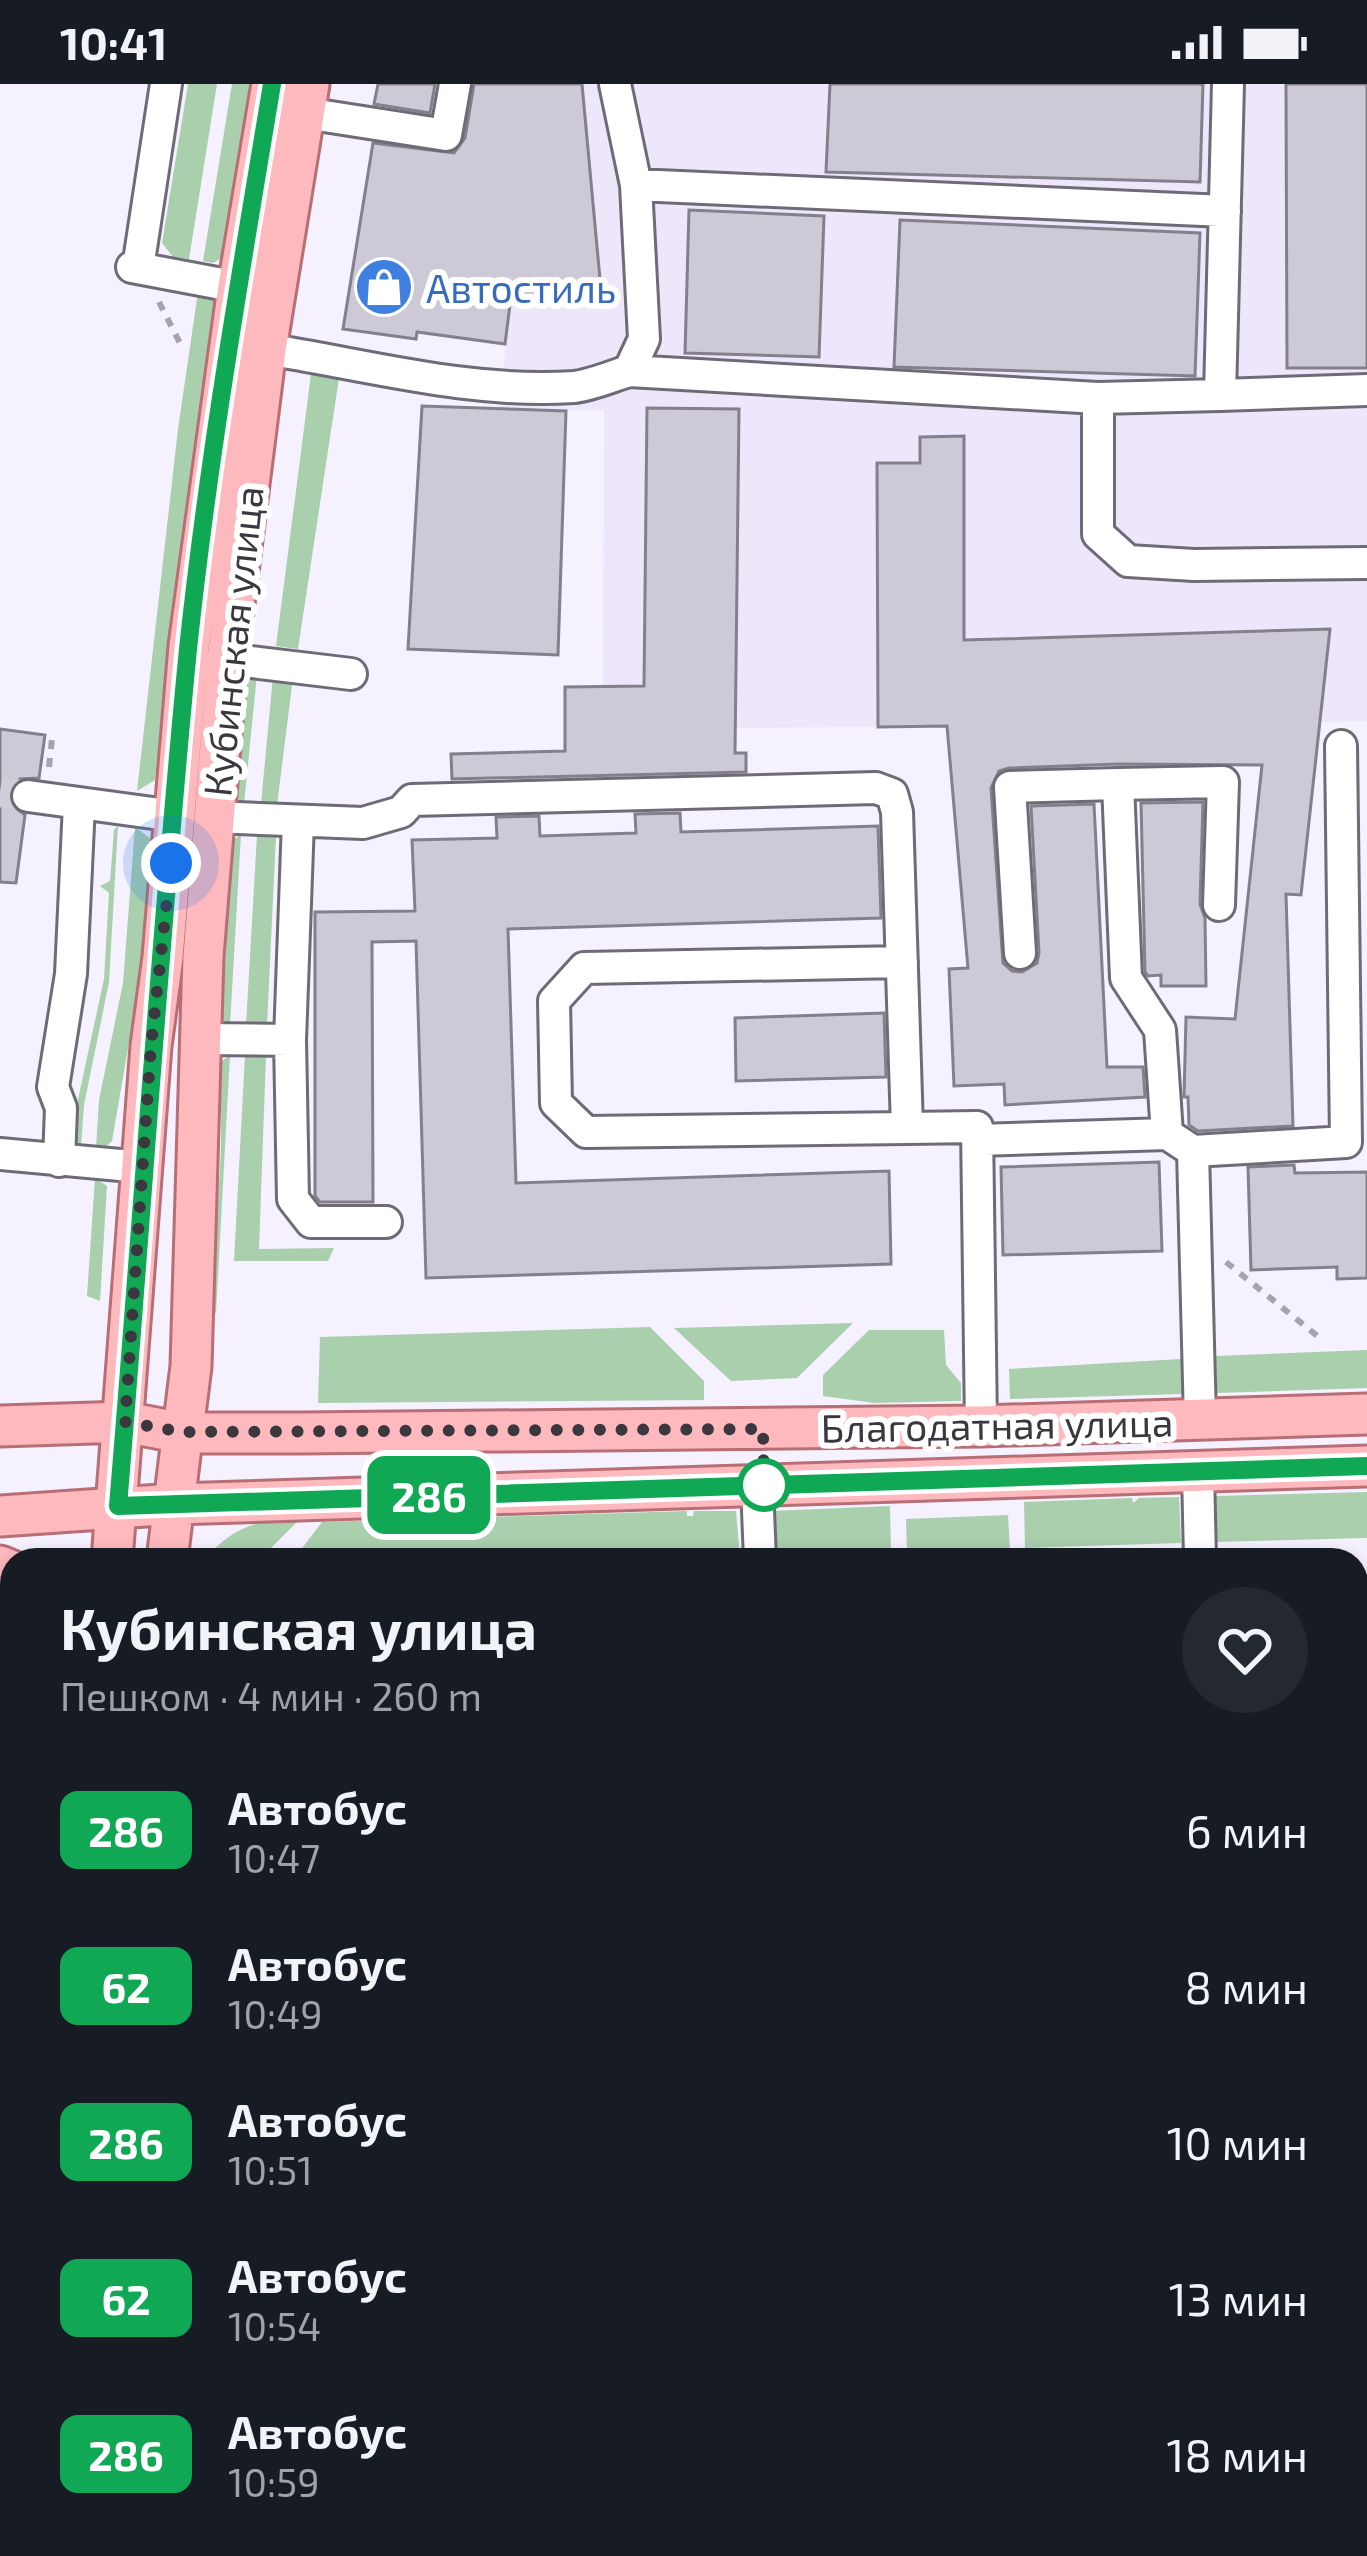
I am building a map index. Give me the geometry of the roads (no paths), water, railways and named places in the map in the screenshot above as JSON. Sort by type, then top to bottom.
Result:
[{"type":"main road","name":"Кубинская улица","points":[[168,1548],[191,1366],[200,1039],[189,646],[238,287],[272,84]]},
{"type":"main road","name":"Кубинская улица","points":[[113,1548],[142,1166],[194,816],[227,658],[266,349],[307,98]]},
{"type":"main road","name":"Благодатная улица","points":[[0,1426],[125,1422],[182,1432],[981,1426],[1367,1414]]},
{"type":"main road","name":"Благодатная улица","points":[[0,1516],[118,1506],[1367,1466]]},
{"type":"lane","points":[[166,84],[142,276],[238,287]]},
{"type":"lane","points":[[307,98],[446,135],[455,84]]},
{"type":"lane","points":[[615,84],[636,185],[644,338],[629,371]]},
{"type":"lane","points":[[1220,395],[1228,84]]},
{"type":"lane","points":[[636,185],[1225,211]]},
{"type":"lane","points":[[266,349],[402,374],[578,387],[629,371],[1097,398],[1367,390]]},
{"type":"lane","points":[[1097,398],[1098,534],[1128,561],[1367,563]]},
{"type":"lane","points":[[227,658],[351,674]]},
{"type":"lane","points":[[977,1140],[1346,1142],[1356,1115],[1341,746]]},
{"type":"lane","points":[[1019,953],[1010,787],[1223,782],[1219,905]]},
{"type":"lane","points":[[1118,784],[1126,978],[1160,1030],[1180,1143],[1200,1420]]},
{"type":"lane","points":[[28,796],[194,816],[298,821],[384,820],[412,800],[876,788],[892,794],[897,812],[907,1128]]},
{"type":"lane","points":[[59,1161],[61,1108],[53,1087],[71,974],[80,804]]},
{"type":"lane","points":[[298,821],[290,1040],[293,1199],[311,1222],[345,1235],[386,1222]]},
{"type":"lane","points":[[902,962],[584,968],[554,1001],[556,1103],[586,1132],[977,1127],[981,1426]]},
{"type":"lane","points":[[200,1039],[290,1040]]},
{"type":"lane","points":[[0,1154],[142,1166]]},
{"type":"lane","points":[[1198,1471],[1200,1548]]},
{"type":"lane","points":[[758,1485],[760,1548]]},
{"type":"tunnel","points":[[0,792],[28,796]]},
{"type":"place","name":"Автостиль","points":[[384,287]]}]
